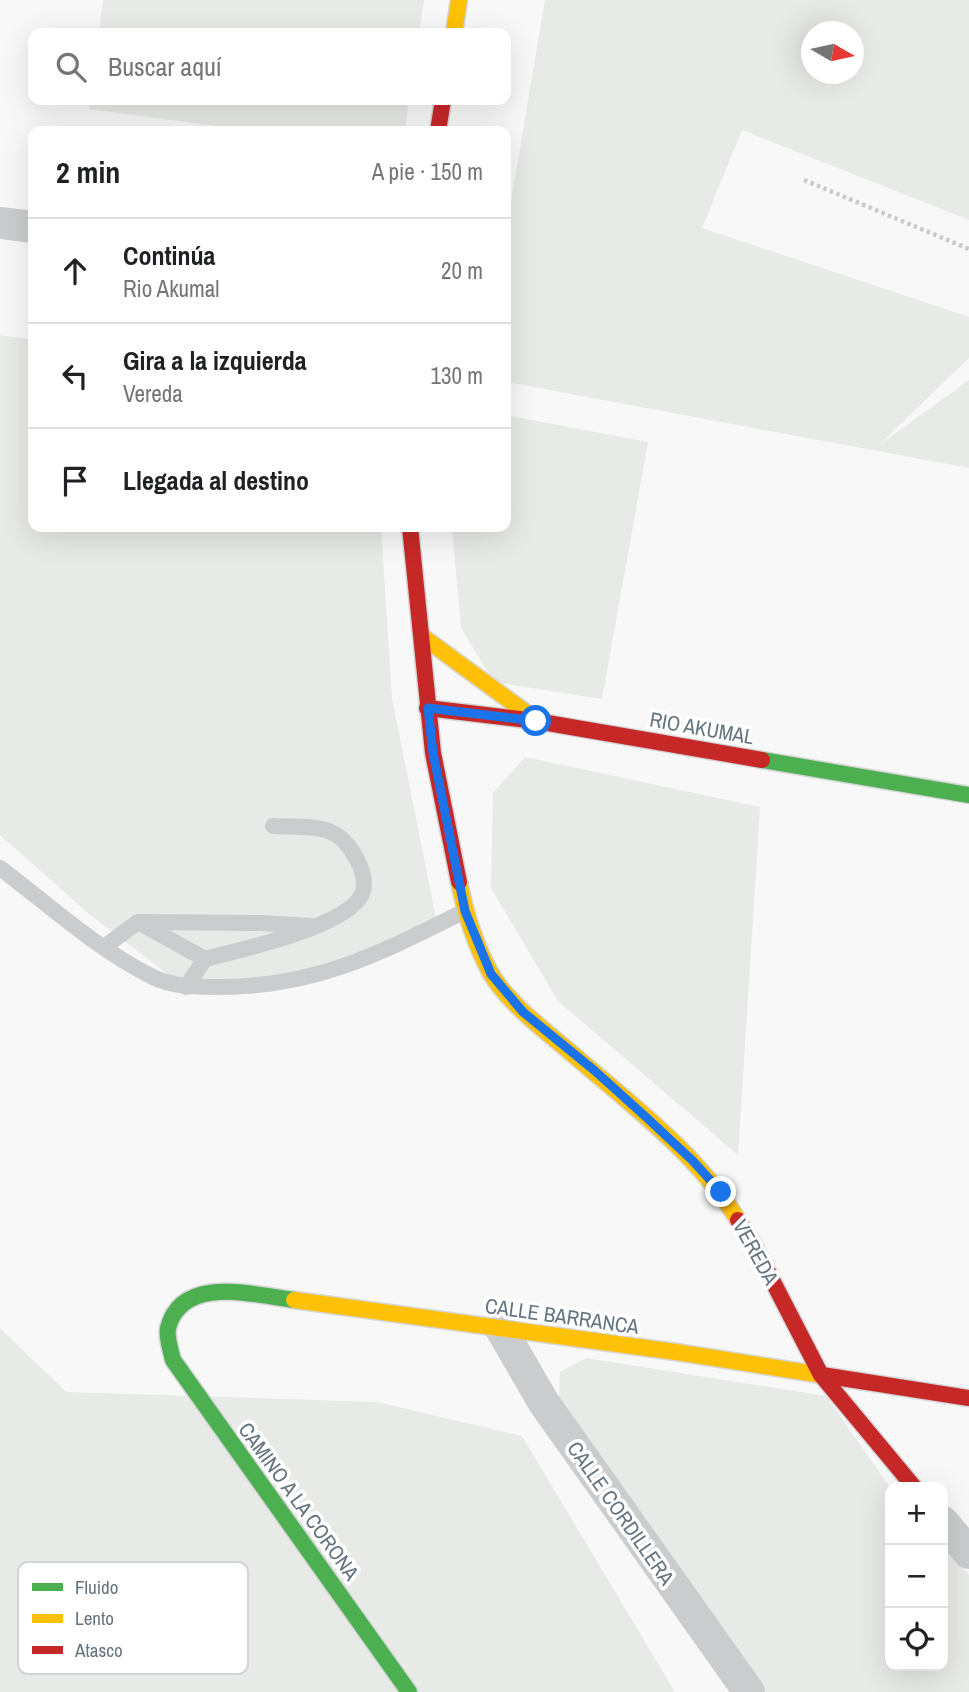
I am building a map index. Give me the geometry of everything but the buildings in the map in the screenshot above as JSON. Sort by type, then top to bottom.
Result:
[{"type":"street","points":[[455,28],[459,0]]},
{"type":"street","points":[[439,126],[442,105]]},
{"type":"street","points":[[0,223],[28,226]]},
{"type":"street","name":"VEREDA","points":[[411,532],[433,753],[465,911],[491,974],[523,1012],[647,1118],[693,1161],[721,1192],[753,1242],[821,1375],[910,1482]]},
{"type":"street","points":[[423,637],[536,721]]},
{"type":"street","name":"RIO AKUMAL","points":[[428,708],[536,721],[969,795]]},
{"type":"street","name":"CALLE BARRANCA","points":[[167,1329],[177,1307],[196,1295],[228,1290],[676,1352],[969,1398]]},
{"type":"street","name":"CAMINO A LA CORONA","points":[[167,1329],[173,1360],[409,1692]]},
{"type":"street","name":"CALLE CORDILLERA","points":[[501,1329],[544,1403],[749,1692]]},
{"type":"street","points":[[948,1528],[969,1553]]},
{"type":"lane","points":[[186,987],[205,959],[275,941],[315,926],[342,914],[356,904],[364,892],[362,869],[349,844],[333,831],[273,827]]},
{"type":"lane","points":[[0,868],[104,947],[153,977],[186,987],[237,987],[291,981],[342,968],[385,951],[465,911]]},
{"type":"lane","points":[[104,947],[138,922],[315,926]]},
{"type":"lane","points":[[138,922],[205,959]]},
{"type":"path","points":[[804,180],[969,249]]},
{"type":"shaded area","points":[[103,0],[424,0],[420,28],[100,28]]},
{"type":"shaded area","points":[[545,0],[969,0],[969,220],[742,130],[702,228],[969,317],[969,358],[879,445],[969,380],[969,468],[511,383],[511,201]]},
{"type":"shaded area","points":[[89,105],[408,105],[406,126],[215,126],[89,109]]},
{"type":"shaded area","points":[[0,335],[28,339],[28,532],[381,532],[392,699],[436,918],[319,978],[177,981],[89,914],[0,835]]},
{"type":"shaded area","points":[[511,416],[648,442],[602,699],[494,682],[461,628],[452,532],[511,532]]},
{"type":"shaded area","points":[[525,757],[760,807],[738,1155],[558,1001],[491,888],[493,793]]},
{"type":"shaded area","points":[[0,1328],[66,1392],[377,1402],[522,1436],[675,1692],[0,1692]]},
{"type":"shaded area","points":[[586,1358],[826,1396],[886,1482],[885,1671],[948,1671],[948,1548],[969,1575],[969,1692],[762,1692],[559,1406],[560,1372]]},
{"type":"traffic: fast","points":[[762,760],[969,795]]},
{"type":"traffic: fast","points":[[294,1300],[240,1292],[203,1294],[188,1300],[176,1311],[168,1328],[173,1360],[409,1692]]},
{"type":"traffic: slow","points":[[455,28],[459,0]]},
{"type":"traffic: slow","points":[[423,637],[532,717]]},
{"type":"traffic: slow","points":[[459,882],[467,916],[480,950],[490,972],[506,994],[682,1150],[721,1195],[738,1220]]},
{"type":"traffic: slow","points":[[294,1300],[676,1352],[822,1375]]},
{"type":"traffic: jam","points":[[439,126],[442,105]]},
{"type":"traffic: jam","points":[[411,532],[433,753],[459,882]]},
{"type":"traffic: jam","points":[[427,708],[536,721],[762,760]]},
{"type":"traffic: jam","points":[[738,1220],[753,1243],[821,1375],[910,1482]]},
{"type":"traffic: jam","points":[[822,1375],[969,1398]]},
{"type":"route","points":[[536,721],[428,708],[433,753],[465,911],[491,974],[523,1012],[647,1118],[693,1161],[721,1192]]}]
